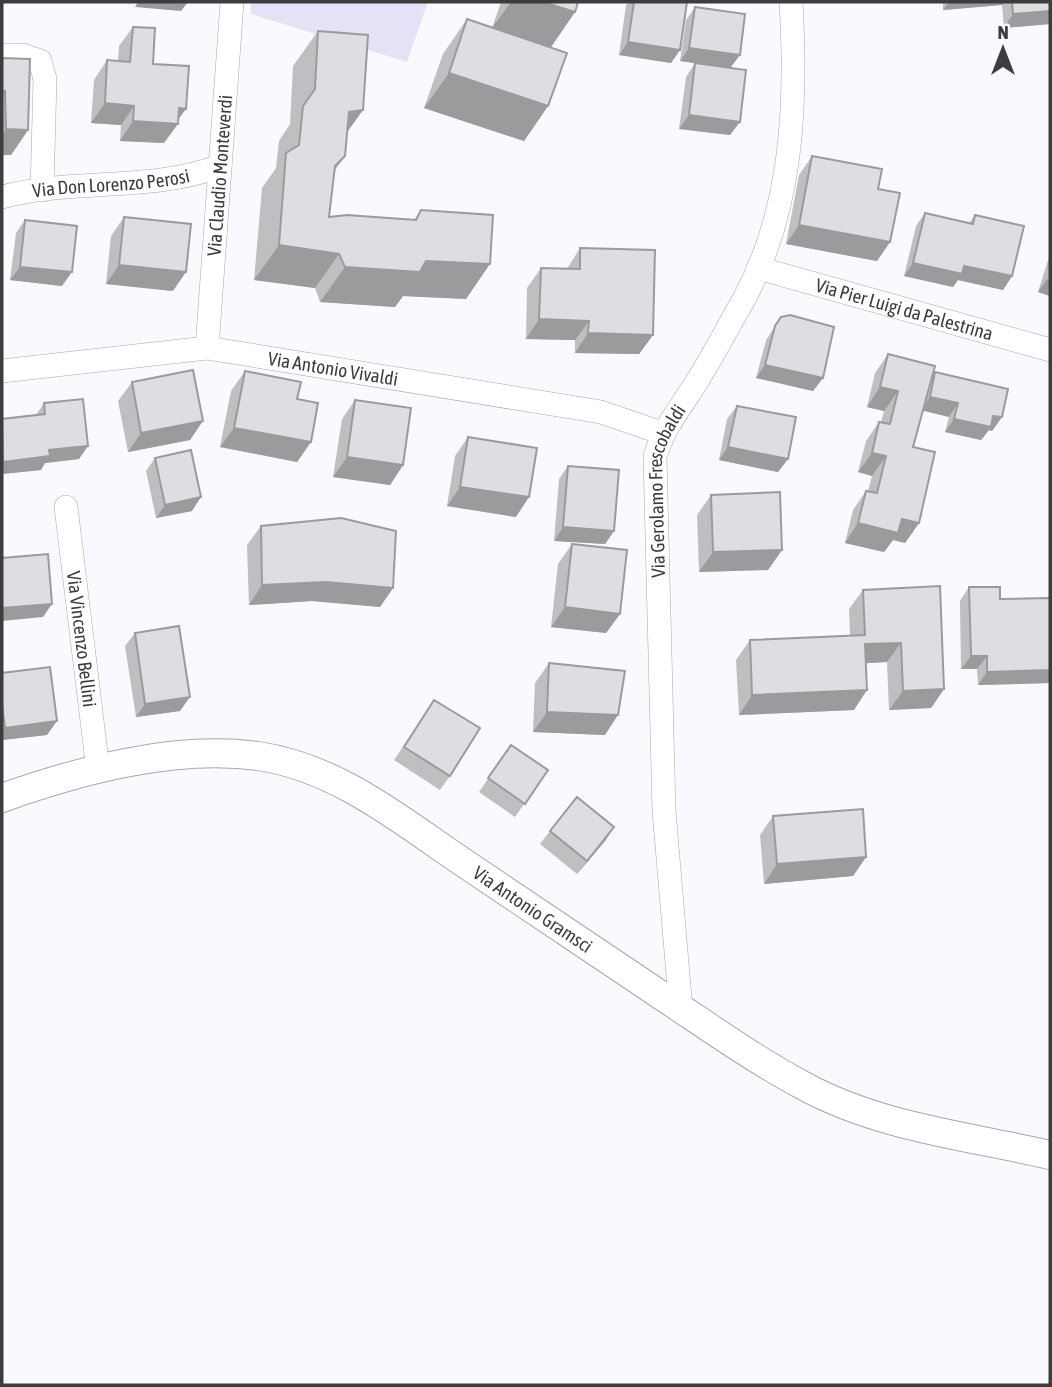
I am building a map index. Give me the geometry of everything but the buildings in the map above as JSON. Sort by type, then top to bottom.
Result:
[{"type":"street","name":"Via Claudio Monteverdi","points":[[207,348],[232,2]]},
{"type":"street","name":"Via Gerolamo Frescobaldi","points":[[681,1010],[664,811],[655,457],[662,433],[698,381],[758,268],[785,176],[794,77],[790,2]]},
{"type":"street","points":[[2,55],[22,55],[40,61],[45,79],[42,190]]},
{"type":"street","name":"Via Don Lorenzo Perosi","points":[[2,197],[42,190],[184,176],[220,166]]},
{"type":"street","name":"Via Pier Luigi da Palestrina","points":[[758,268],[1050,351]]},
{"type":"street","name":"Via Antonio Vivaldi","points":[[2,371],[207,348],[575,407],[601,412],[662,433]]},
{"type":"street","name":"Via Vincenzo Bellini","points":[[66,508],[99,770]]},
{"type":"street","name":"Via Antonio Gramsci","points":[[8,793],[155,759],[223,753],[261,757],[332,779],[394,814],[763,1063],[845,1105],[897,1122],[1050,1155]]},
{"type":"shaded area","points":[[251,2],[428,2],[407,62],[251,14]]}]
